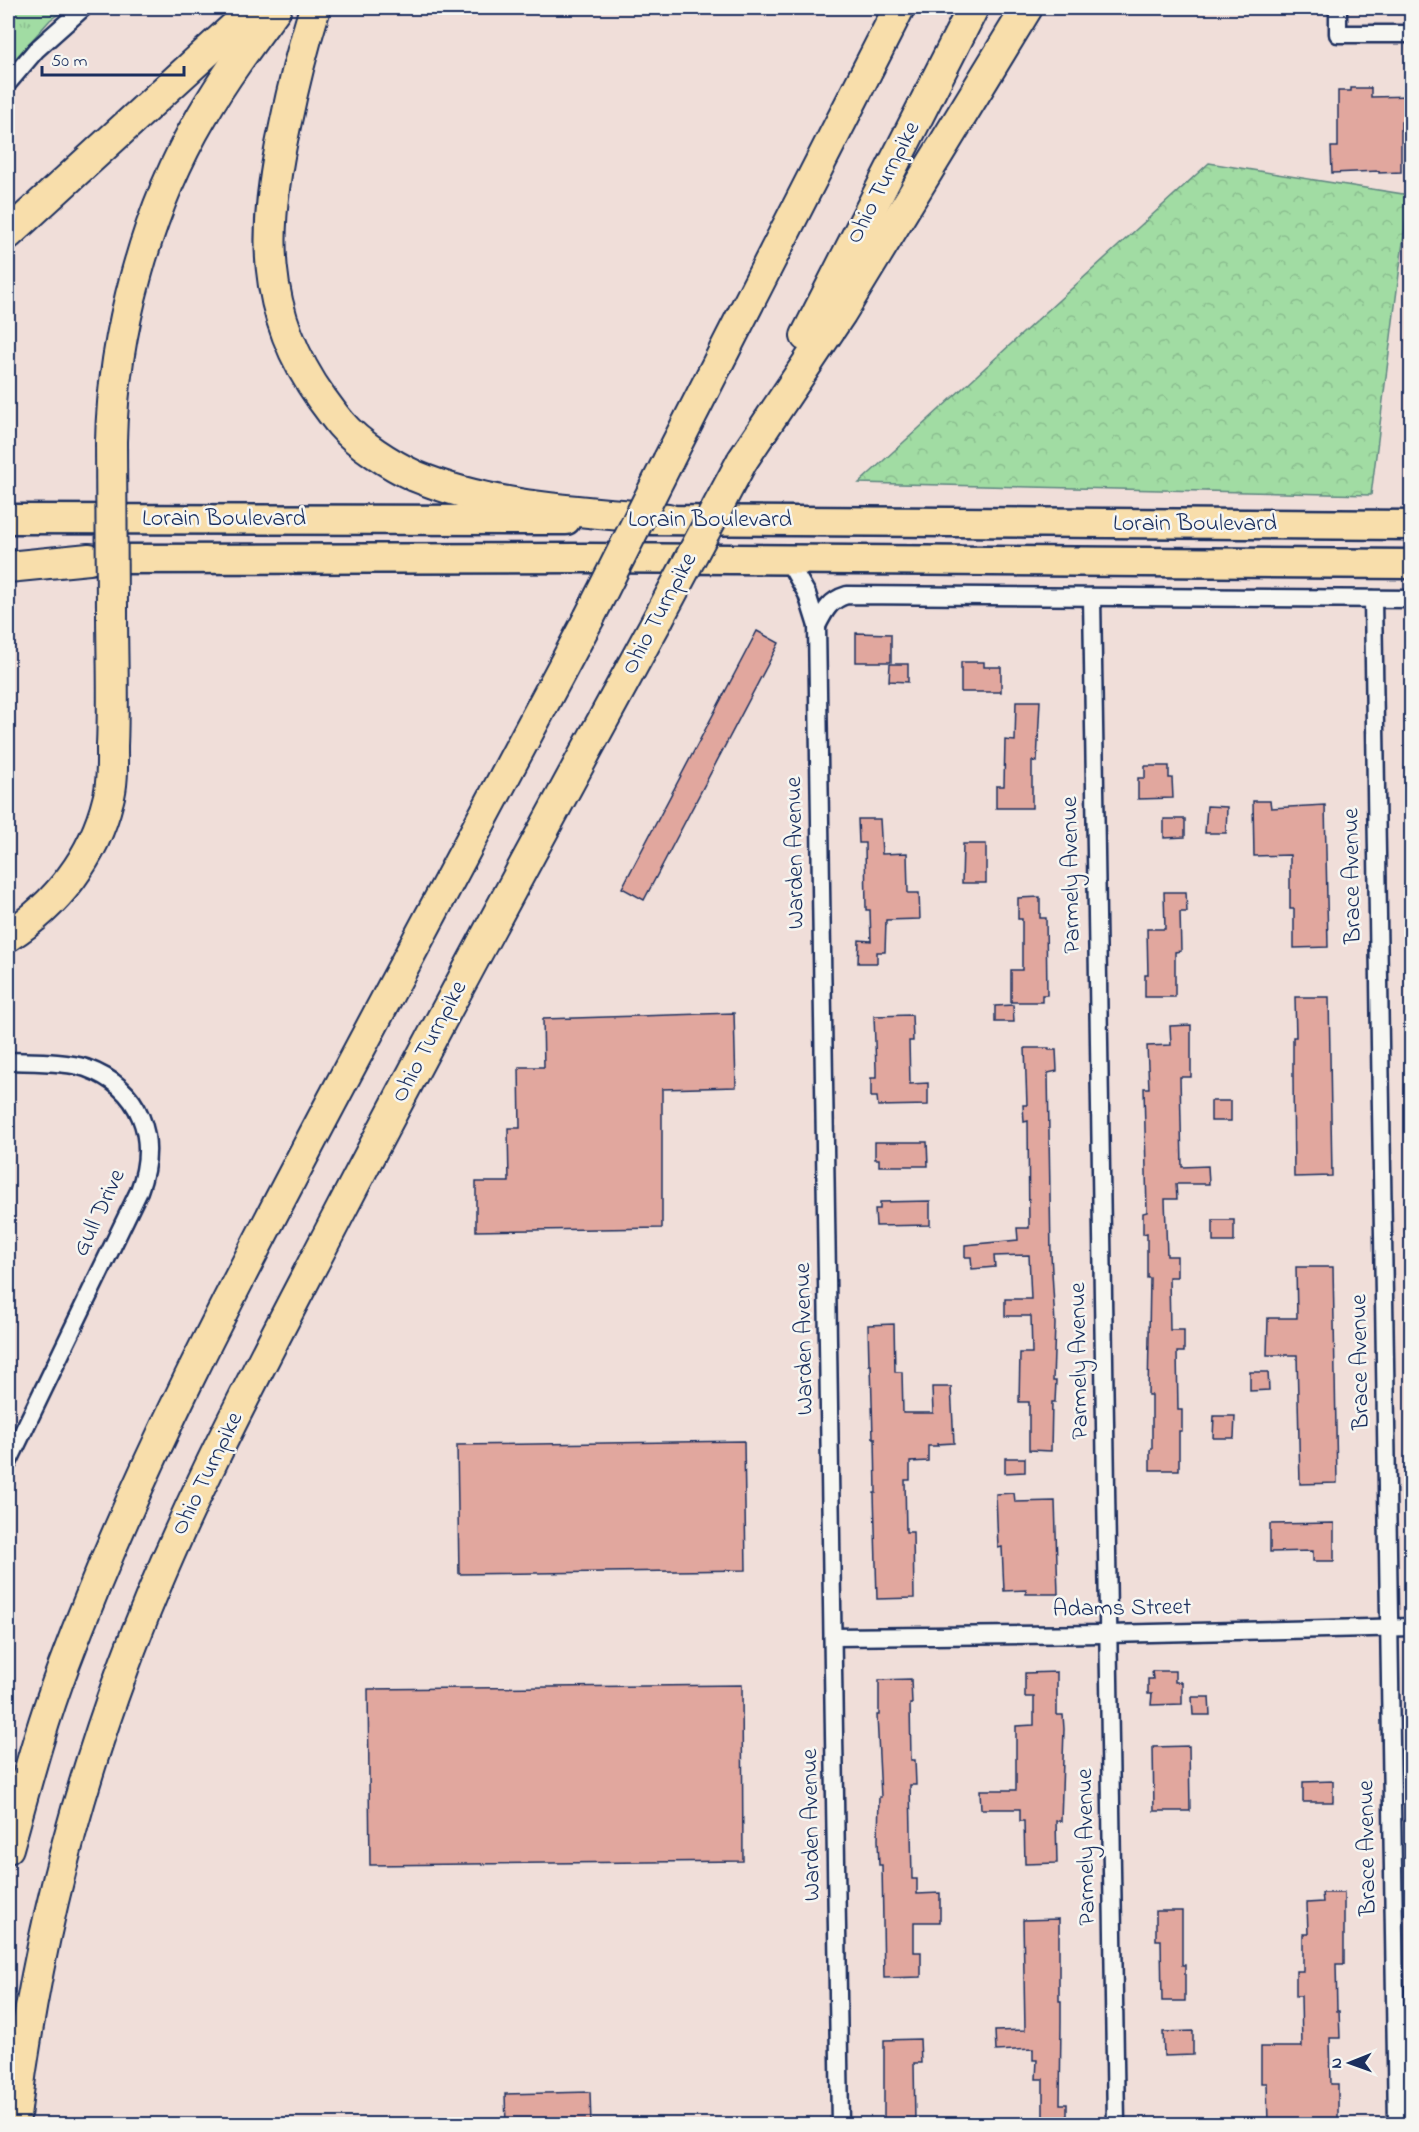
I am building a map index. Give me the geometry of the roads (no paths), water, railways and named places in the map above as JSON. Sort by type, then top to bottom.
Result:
[{"type":"highway","points":[[104,443],[122,331],[130,297],[156,214],[173,171],[201,117],[240,57],[276,8]]},
{"type":"highway","points":[[315,8],[300,56],[277,162],[269,238],[274,293],[281,317],[313,386],[341,425],[357,440],[413,475],[488,498],[544,507],[668,519]]},
{"type":"highway","points":[[848,106],[890,8]]},
{"type":"highway","points":[[8,1848],[38,1740],[63,1666],[112,1544],[186,1384],[300,1161],[589,618],[899,8]]},
{"type":"highway","name":"Ohio Turnpike","points":[[14,2124],[22,2055],[64,1853],[91,1761],[125,1664],[162,1573],[204,1481],[264,1360],[391,1115],[742,461],[973,8]]},
{"type":"highway","points":[[742,461],[841,313],[1027,8]]},
{"type":"highway","points":[[8,936],[40,913],[69,881],[85,858],[104,817],[111,786],[113,727],[105,609],[102,386],[108,344],[120,284],[134,234],[158,174],[208,82],[238,38],[247,13]]},
{"type":"highway","points":[[8,234],[247,13]]},
{"type":"highway","name":"Lorain Boulevard","points":[[8,519],[668,519],[1412,525]]},
{"type":"highway","points":[[8,567],[89,559]]},
{"type":"highway","name":"Lorain Boulevard","points":[[8,560],[787,560],[1412,564]]},
{"type":"highway","points":[[8,913],[27,900],[49,879],[77,834],[88,805],[94,778],[105,609]]},
{"type":"street","points":[[8,82],[36,50],[83,8]]},
{"type":"street","points":[[1338,8],[1338,34],[1412,34]]},
{"type":"street","name":"Warden Avenue","points":[[787,560],[807,594],[816,626],[840,2124]]},
{"type":"street","points":[[816,626],[831,602],[848,596],[1412,599]]},
{"type":"street","name":"Parmely Avenue","points":[[1092,597],[1116,2124]]},
{"type":"street","name":"Brace Avenue","points":[[1373,599],[1397,2124]]},
{"type":"street","name":"Gull Drive","points":[[8,1061],[85,1067],[112,1082],[126,1093],[141,1118],[146,1134],[148,1155],[146,1173],[139,1191],[8,1463]]},
{"type":"street","name":"Adams Street","points":[[833,1637],[1412,1627]]}]
